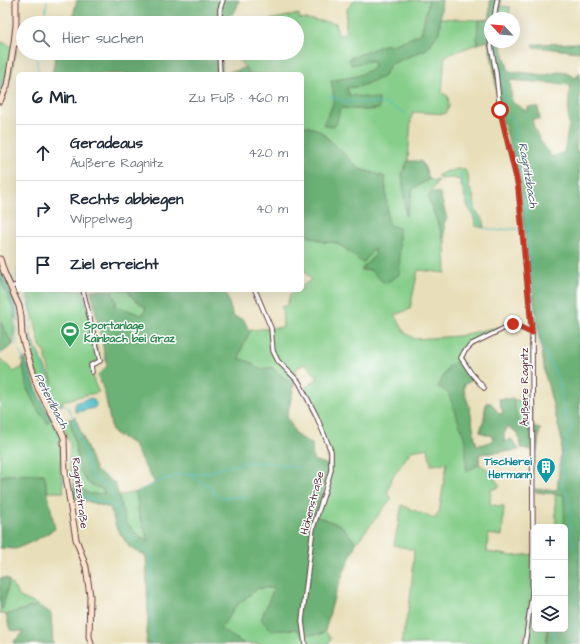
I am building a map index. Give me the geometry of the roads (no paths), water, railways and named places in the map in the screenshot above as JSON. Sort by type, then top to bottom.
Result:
[{"type":"main road","points":[[0,101],[7,86],[14,43],[16,0]]},
{"type":"main road","name":"Ragnitzstraße","points":[[0,259],[10,287],[19,306],[24,347],[38,388],[64,438],[65,471],[70,509],[76,539],[86,567],[90,596],[91,644]]},
{"type":"street","points":[[220,16],[220,9],[223,0]]},
{"type":"street","points":[[495,12],[497,0]]},
{"type":"street","name":"Äußere Ragnitz","points":[[491,48],[500,110],[518,185],[532,333],[532,594],[525,644]]},
{"type":"street","points":[[219,60],[220,72]]},
{"type":"street","points":[[10,287],[16,286]]},
{"type":"street","points":[[83,292],[100,361],[91,365],[92,372]]},
{"type":"street","name":"Höhenstraße","points":[[256,292],[271,328],[273,351],[278,361],[299,382],[316,415],[331,451],[331,470],[313,528],[302,620],[305,644]]},
{"type":"street","points":[[484,388],[461,358],[464,352],[472,344],[513,324],[532,333]]},
{"type":"water","points":[[91,398],[96,406],[94,408],[77,412],[75,411],[75,405],[77,402]]},
{"type":"waterway","points":[[45,16],[47,0]]},
{"type":"waterway","name":"Ragnitzbach","points":[[497,12],[499,0]]},
{"type":"waterway","name":"Ragnitzbach","points":[[497,48],[505,89],[505,108],[515,124],[513,145],[525,188],[524,198],[529,220],[528,237],[530,259],[533,265],[532,276],[534,293],[532,297],[536,317],[537,333],[543,350],[558,378],[562,392],[562,397],[560,400],[564,406],[565,418],[572,427],[564,448],[565,452],[562,454],[560,466],[564,474],[562,481],[563,487],[568,498],[571,513],[570,532],[574,546],[568,548],[565,560]]},
{"type":"waterway","points":[[37,60],[39,72]]},
{"type":"waterway","points":[[0,90],[7,72]]},
{"type":"waterway","points":[[329,96],[342,101],[387,104],[405,113]]},
{"type":"waterway","points":[[461,173],[462,183],[466,188],[470,204],[484,228],[500,231],[503,229],[520,229]]},
{"type":"waterway","name":"Ragnitzbach","points":[[524,229],[529,228]]},
{"type":"waterway","name":"Peterlbach","points":[[0,270],[8,294],[15,307],[17,319],[17,345]]},
{"type":"waterway","points":[[24,292],[31,316],[30,329],[32,342],[51,391],[54,395],[53,399],[67,406],[70,411],[93,478],[108,486],[116,503],[122,525],[127,534],[152,557],[153,644]]},
{"type":"waterway","name":"Peterlbach","points":[[19,351],[25,361],[30,375],[30,384],[56,427]]},
{"type":"waterway","name":"Peterlbach","points":[[58,432],[62,442],[61,449],[64,483]]},
{"type":"waterway","points":[[136,492],[180,474],[208,473],[245,463],[273,463],[301,469]]},
{"type":"waterway","points":[[190,475],[211,487],[214,493],[221,498]]},
{"type":"waterway","name":"Peterlbach","points":[[73,491],[90,499],[107,503],[118,509]]},
{"type":"waterway","points":[[223,498],[248,497]]},
{"type":"waterway","name":"Ragnitzbach","points":[[554,632],[556,644]]},
{"type":"place","name":"Sportanlage Kainbach bei Graz","points":[[70,348]]},
{"type":"place","name":"Tischlerei Hermann","points":[[546,484]]}]
